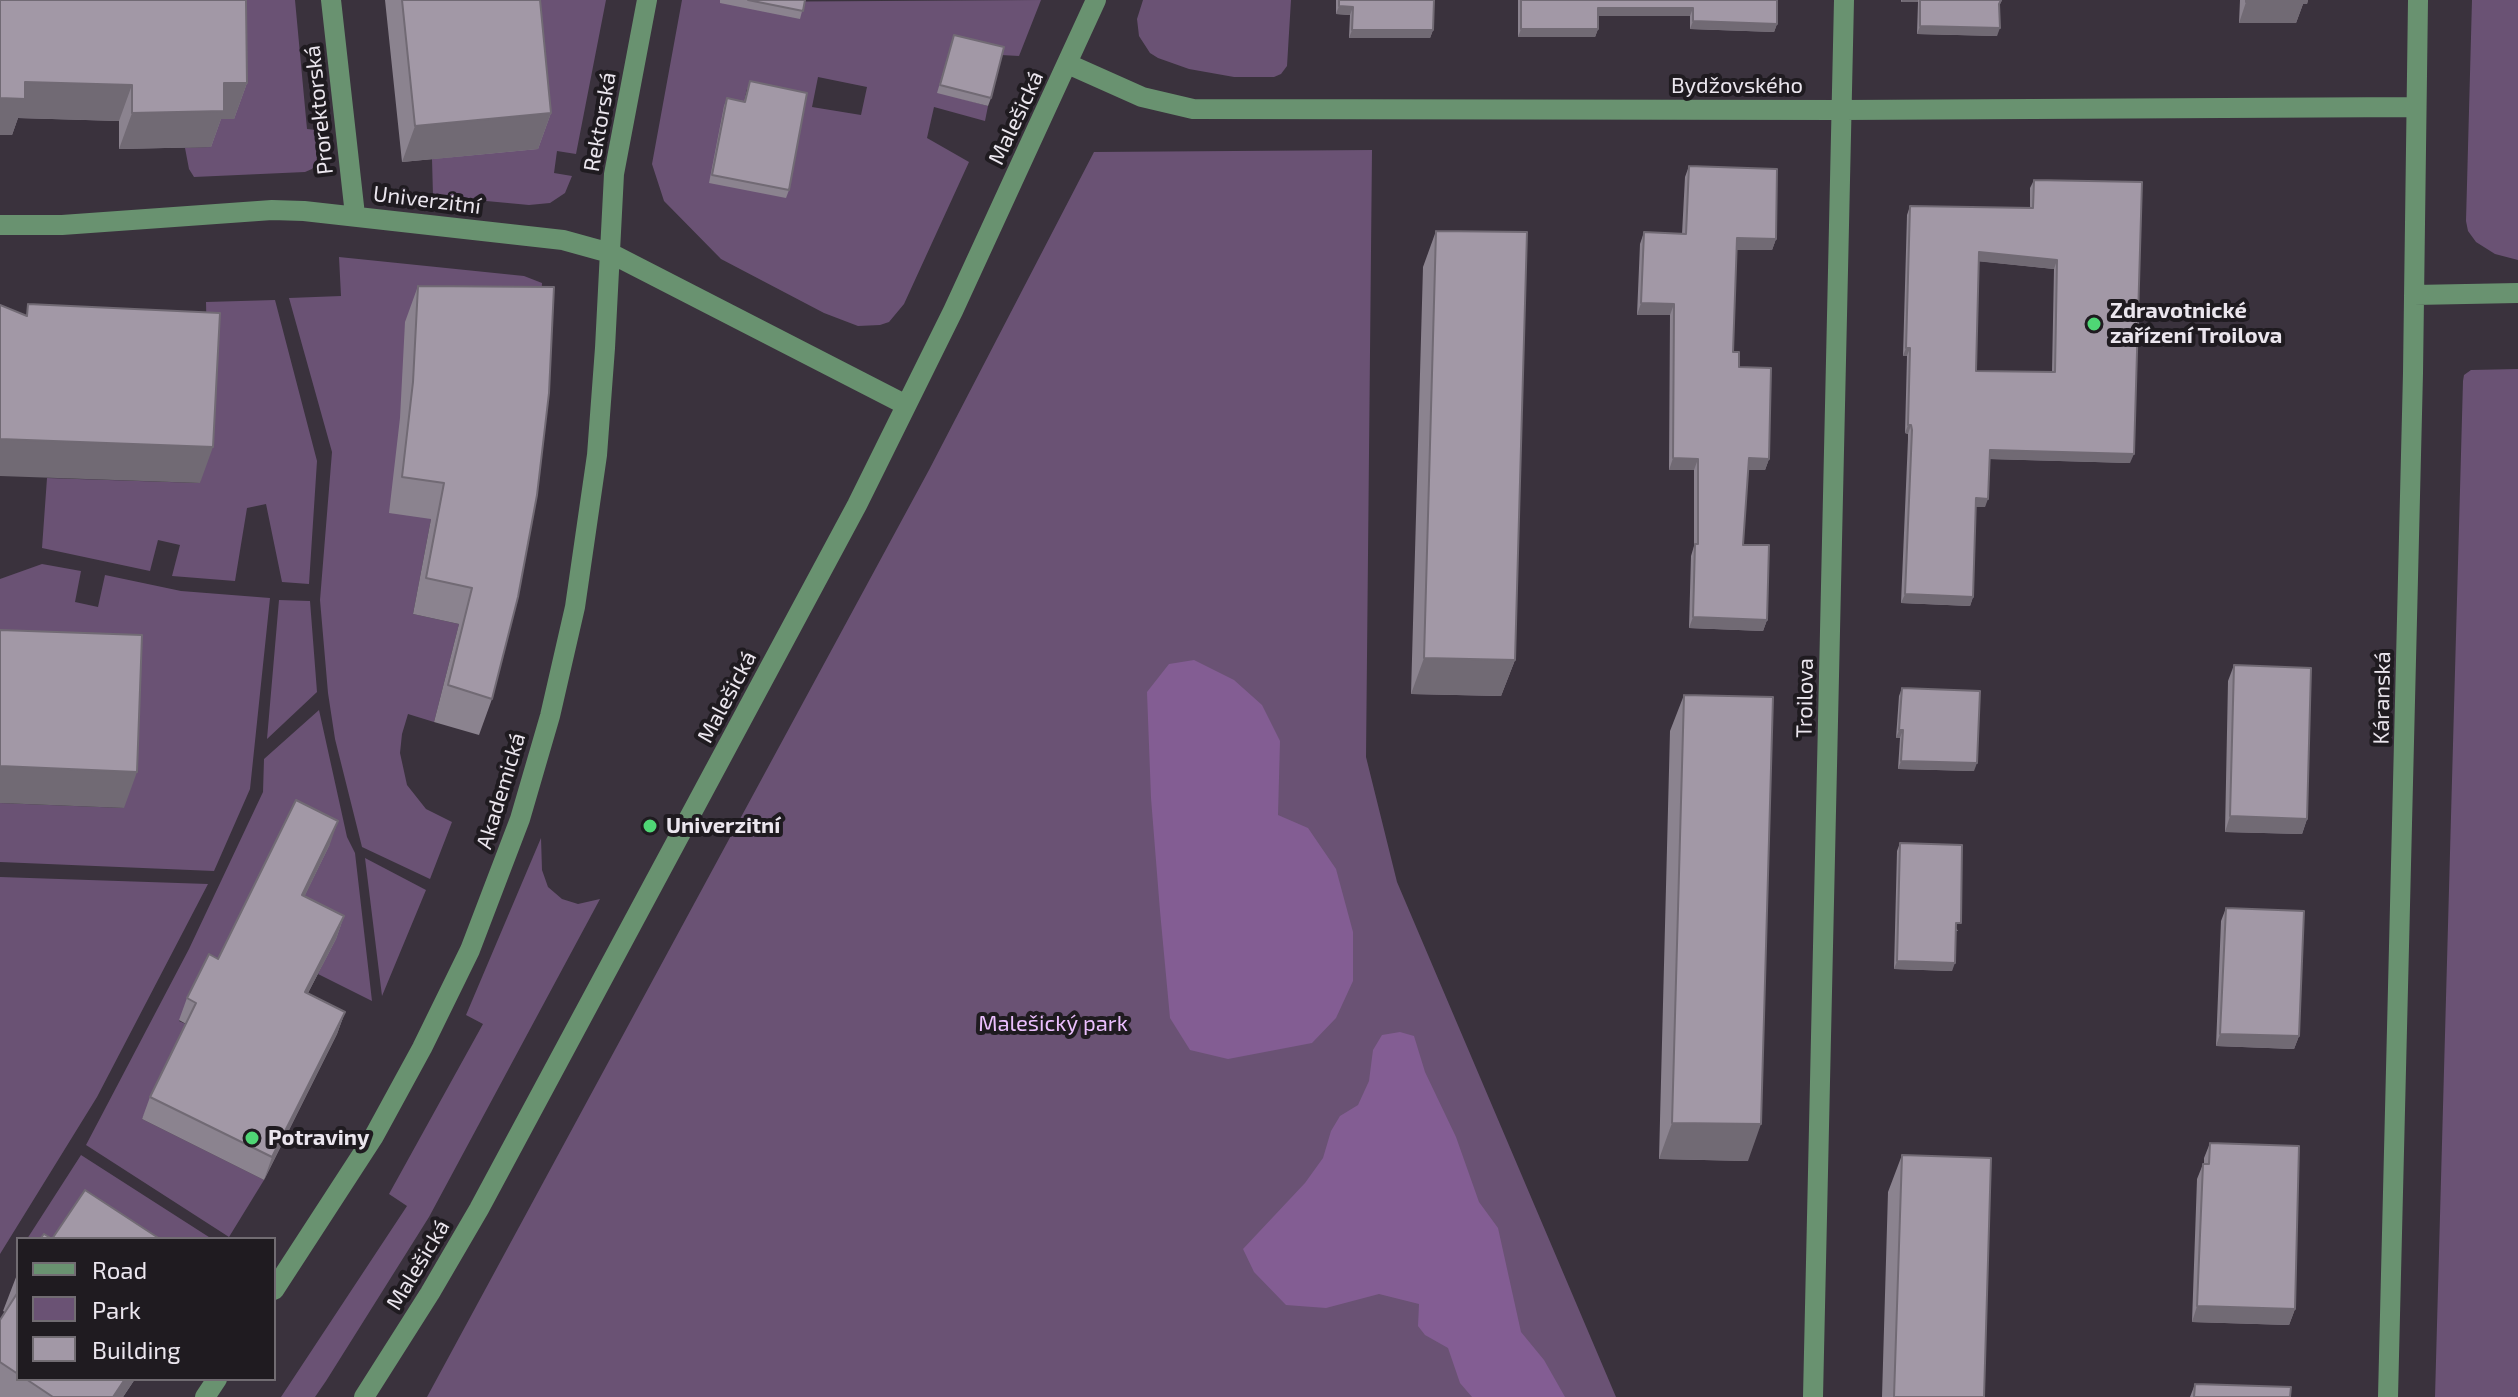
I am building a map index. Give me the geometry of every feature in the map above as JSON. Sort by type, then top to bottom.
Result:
[{"type":"street","name":"Prorektorská","points":[[331,0],[355,215]]},
{"type":"street","name":"Rektorská","points":[[610,253],[614,174],[647,0]]},
{"type":"street","name":"Malešická","points":[[364,1397],[479,1209],[849,519],[906,405],[1096,0]]},
{"type":"street","name":"Troilova","points":[[1813,1397],[1844,0]]},
{"type":"street","name":"Káranská","points":[[2388,1397],[2418,0]]},
{"type":"street","name":"Bydžovského","points":[[1068,64],[1142,97],[1193,109],[2414,107]]},
{"type":"street","name":"Univerzitní","points":[[0,225],[78,225],[272,210],[355,215],[563,240],[610,253],[906,405]]},
{"type":"street","name":"Akademická","points":[[276,1287],[374,1136],[422,1048],[470,950],[520,819],[550,716],[575,607],[597,455],[610,253]]},
{"type":"street","points":[[2414,295],[2518,293]]},
{"type":"green space","points":[[233,0],[295,0],[307,129],[316,130],[320,156],[312,169],[305,172],[194,177],[189,169],[185,148],[211,147],[211,119],[234,118]]},
{"type":"green space","points":[[480,0],[606,0],[576,154],[557,151],[554,173],[572,176],[565,193],[550,203],[529,205],[433,196],[432,159],[538,148]]},
{"type":"green space","points":[[682,0],[1041,0],[1019,56],[1001,55],[938,92],[988,106],[985,121],[934,107],[927,138],[969,162],[904,304],[889,322],[858,326],[824,313],[721,259],[664,201],[652,164]],"holes":[[[818,77],[867,87],[861,115],[812,107]],[[747,89],[786,198],[742,110]]]},
{"type":"green space","points":[[1143,0],[1291,0],[1287,66],[1274,77],[1234,77],[1189,69],[1158,58],[1150,53],[1139,36],[1137,19]]},
{"type":"green space","points":[[2472,0],[2518,0],[2518,260],[2495,254],[2476,242],[2468,231],[2466,221]]},
{"type":"green space","name":"Malešický park","points":[[1372,150],[1366,757],[1397,882],[1616,1397],[427,1397],[929,470],[1094,152]]},
{"type":"green space","points":[[339,257],[524,276],[542,283],[540,323],[431,519],[413,614],[459,624],[434,722],[408,714],[402,734],[400,753],[407,785],[426,809],[452,822],[430,879],[362,847],[335,739],[328,693],[320,600],[332,452],[289,298],[341,296]]},
{"type":"green space","points":[[275,300],[317,461],[309,584],[282,582],[266,504],[247,508],[235,581],[172,576],[180,545],[158,540],[150,571],[42,548],[47,478],[200,483],[207,349],[206,302]]},
{"type":"green space","points":[[2518,369],[2518,1397],[2435,1397],[2463,381],[2464,375],[2471,370]]},
{"type":"green space","points":[[42,564],[81,571],[75,602],[98,607],[105,575],[181,591],[270,598],[250,789],[214,871],[0,862],[0,803],[124,808],[0,667],[0,579]]},
{"type":"green space","points":[[279,600],[310,601],[317,692],[267,739]]},
{"type":"green space","points":[[319,710],[347,837],[355,853],[372,1001],[318,974],[335,939],[210,981],[179,1021],[188,1025],[142,1119],[264,1180],[229,1237],[86,1145],[189,949],[263,792],[264,759]]},
{"type":"green space","points":[[541,838],[542,870],[548,887],[562,899],[578,904],[600,899],[429,1217],[326,1381],[315,1397],[281,1397],[407,1206],[389,1194],[483,1024],[466,1015]]},
{"type":"green space","points":[[365,858],[426,890],[382,996]]},
{"type":"green space","points":[[0,877],[208,884],[97,1097],[0,1254]]},
{"type":"green space","points":[[81,1155],[209,1237],[28,1237]]},
{"type":"shaded area","points":[[1194,660],[1234,680],[1262,705],[1280,741],[1278,815],[1308,828],[1336,869],[1353,932],[1353,981],[1336,1018],[1312,1043],[1228,1059],[1190,1050],[1170,1018],[1151,798],[1147,692],[1169,664]]},
{"type":"shaded area","points":[[1400,1032],[1414,1036],[1425,1072],[1456,1137],[1479,1202],[1498,1228],[1521,1332],[1544,1360],[1565,1397],[1472,1397],[1460,1383],[1448,1348],[1425,1335],[1418,1326],[1419,1304],[1379,1294],[1326,1308],[1286,1305],[1254,1272],[1243,1249],[1305,1183],[1323,1158],[1331,1131],[1340,1116],[1358,1105],[1369,1081],[1373,1050],[1382,1035]]},
{"type":"building","points":[[0,0],[246,0],[247,83],[224,83],[224,111],[132,113],[132,85],[25,82],[25,99],[0,98]]},
{"type":"building","points":[[402,0],[540,0],[551,113],[415,126]]},
{"type":"building","points":[[748,0],[805,0],[803,11]]},
{"type":"building","points":[[1339,0],[1434,0],[1433,30],[1352,30],[1353,7],[1339,6]]},
{"type":"building","points":[[1521,0],[1777,0],[1777,24],[1693,21],[1693,8],[1598,8],[1598,29],[1521,29]]},
{"type":"building","points":[[1920,0],[2001,0],[2000,28],[1920,26]]},
{"type":"building","points":[[2304,0],[2304,2],[2246,2]]},
{"type":"building","points":[[954,35],[1004,47],[991,98],[940,85]]},
{"type":"building","points":[[750,81],[807,93],[789,190],[712,175],[727,98],[745,102]]},
{"type":"building","points":[[1689,166],[1777,169],[1776,239],[1737,238],[1733,352],[1739,352],[1739,367],[1771,368],[1769,459],[1749,458],[1743,545],[1769,545],[1767,620],[1693,617],[1695,544],[1698,544],[1698,459],[1673,458],[1674,304],[1641,303],[1644,232],[1686,234]]},
{"type":"building","points":[[2034,180],[2142,182],[2134,454],[1990,450],[1988,499],[1976,498],[1973,597],[1905,594],[1912,430],[1908,425],[1910,348],[1906,348],[1910,206],[2033,208]],"holes":[[[1979,252],[2057,260],[2055,372],[1976,371]]]},
{"type":"building","points":[[1436,231],[1527,232],[1515,660],[1424,658]]},
{"type":"building","points":[[418,286],[554,287],[549,393],[537,495],[518,597],[492,699],[448,685],[472,588],[426,578],[444,483],[402,477],[413,382]]},
{"type":"building","points":[[28,304],[220,313],[213,447],[0,439],[0,305],[27,316]]},
{"type":"building","points":[[0,630],[142,635],[137,772],[0,766]]},
{"type":"building","points":[[2234,665],[2311,668],[2307,819],[2230,816]]},
{"type":"building","points":[[1902,688],[1980,691],[1977,763],[1901,761],[1903,730],[1899,730]]},
{"type":"building","points":[[1684,695],[1773,697],[1761,1124],[1672,1123]]},
{"type":"building","points":[[296,800],[338,821],[302,895],[344,916],[305,992],[345,1012],[272,1157],[150,1097],[196,1003],[187,998],[209,954],[218,959]]},
{"type":"building","points":[[1900,843],[1962,845],[1961,923],[1956,923],[1955,963],[1897,961]]},
{"type":"building","points":[[2226,908],[2304,911],[2299,1036],[2220,1034]]},
{"type":"building","points":[[2210,1143],[2299,1146],[2295,1309],[2197,1306],[2203,1164],[2209,1164]]},
{"type":"building","points":[[1902,1155],[1991,1158],[1984,1397],[1894,1397]]},
{"type":"building","points":[[85,1190],[157,1237],[53,1237]]},
{"type":"building","points":[[16,1295],[16,1373],[0,1362],[0,1320]]},
{"type":"building","points":[[29,1381],[124,1381],[113,1397],[53,1397]]},
{"type":"building","points":[[2195,1384],[2291,1387],[2290,1397],[2194,1397]]},
{"type":"place","name":"Zdravotnické zařízení Troilova","points":[[2094,324]]},
{"type":"place","name":"Univerzitní","points":[[650,826]]},
{"type":"place","name":"Potraviny","points":[[252,1138]]}]
